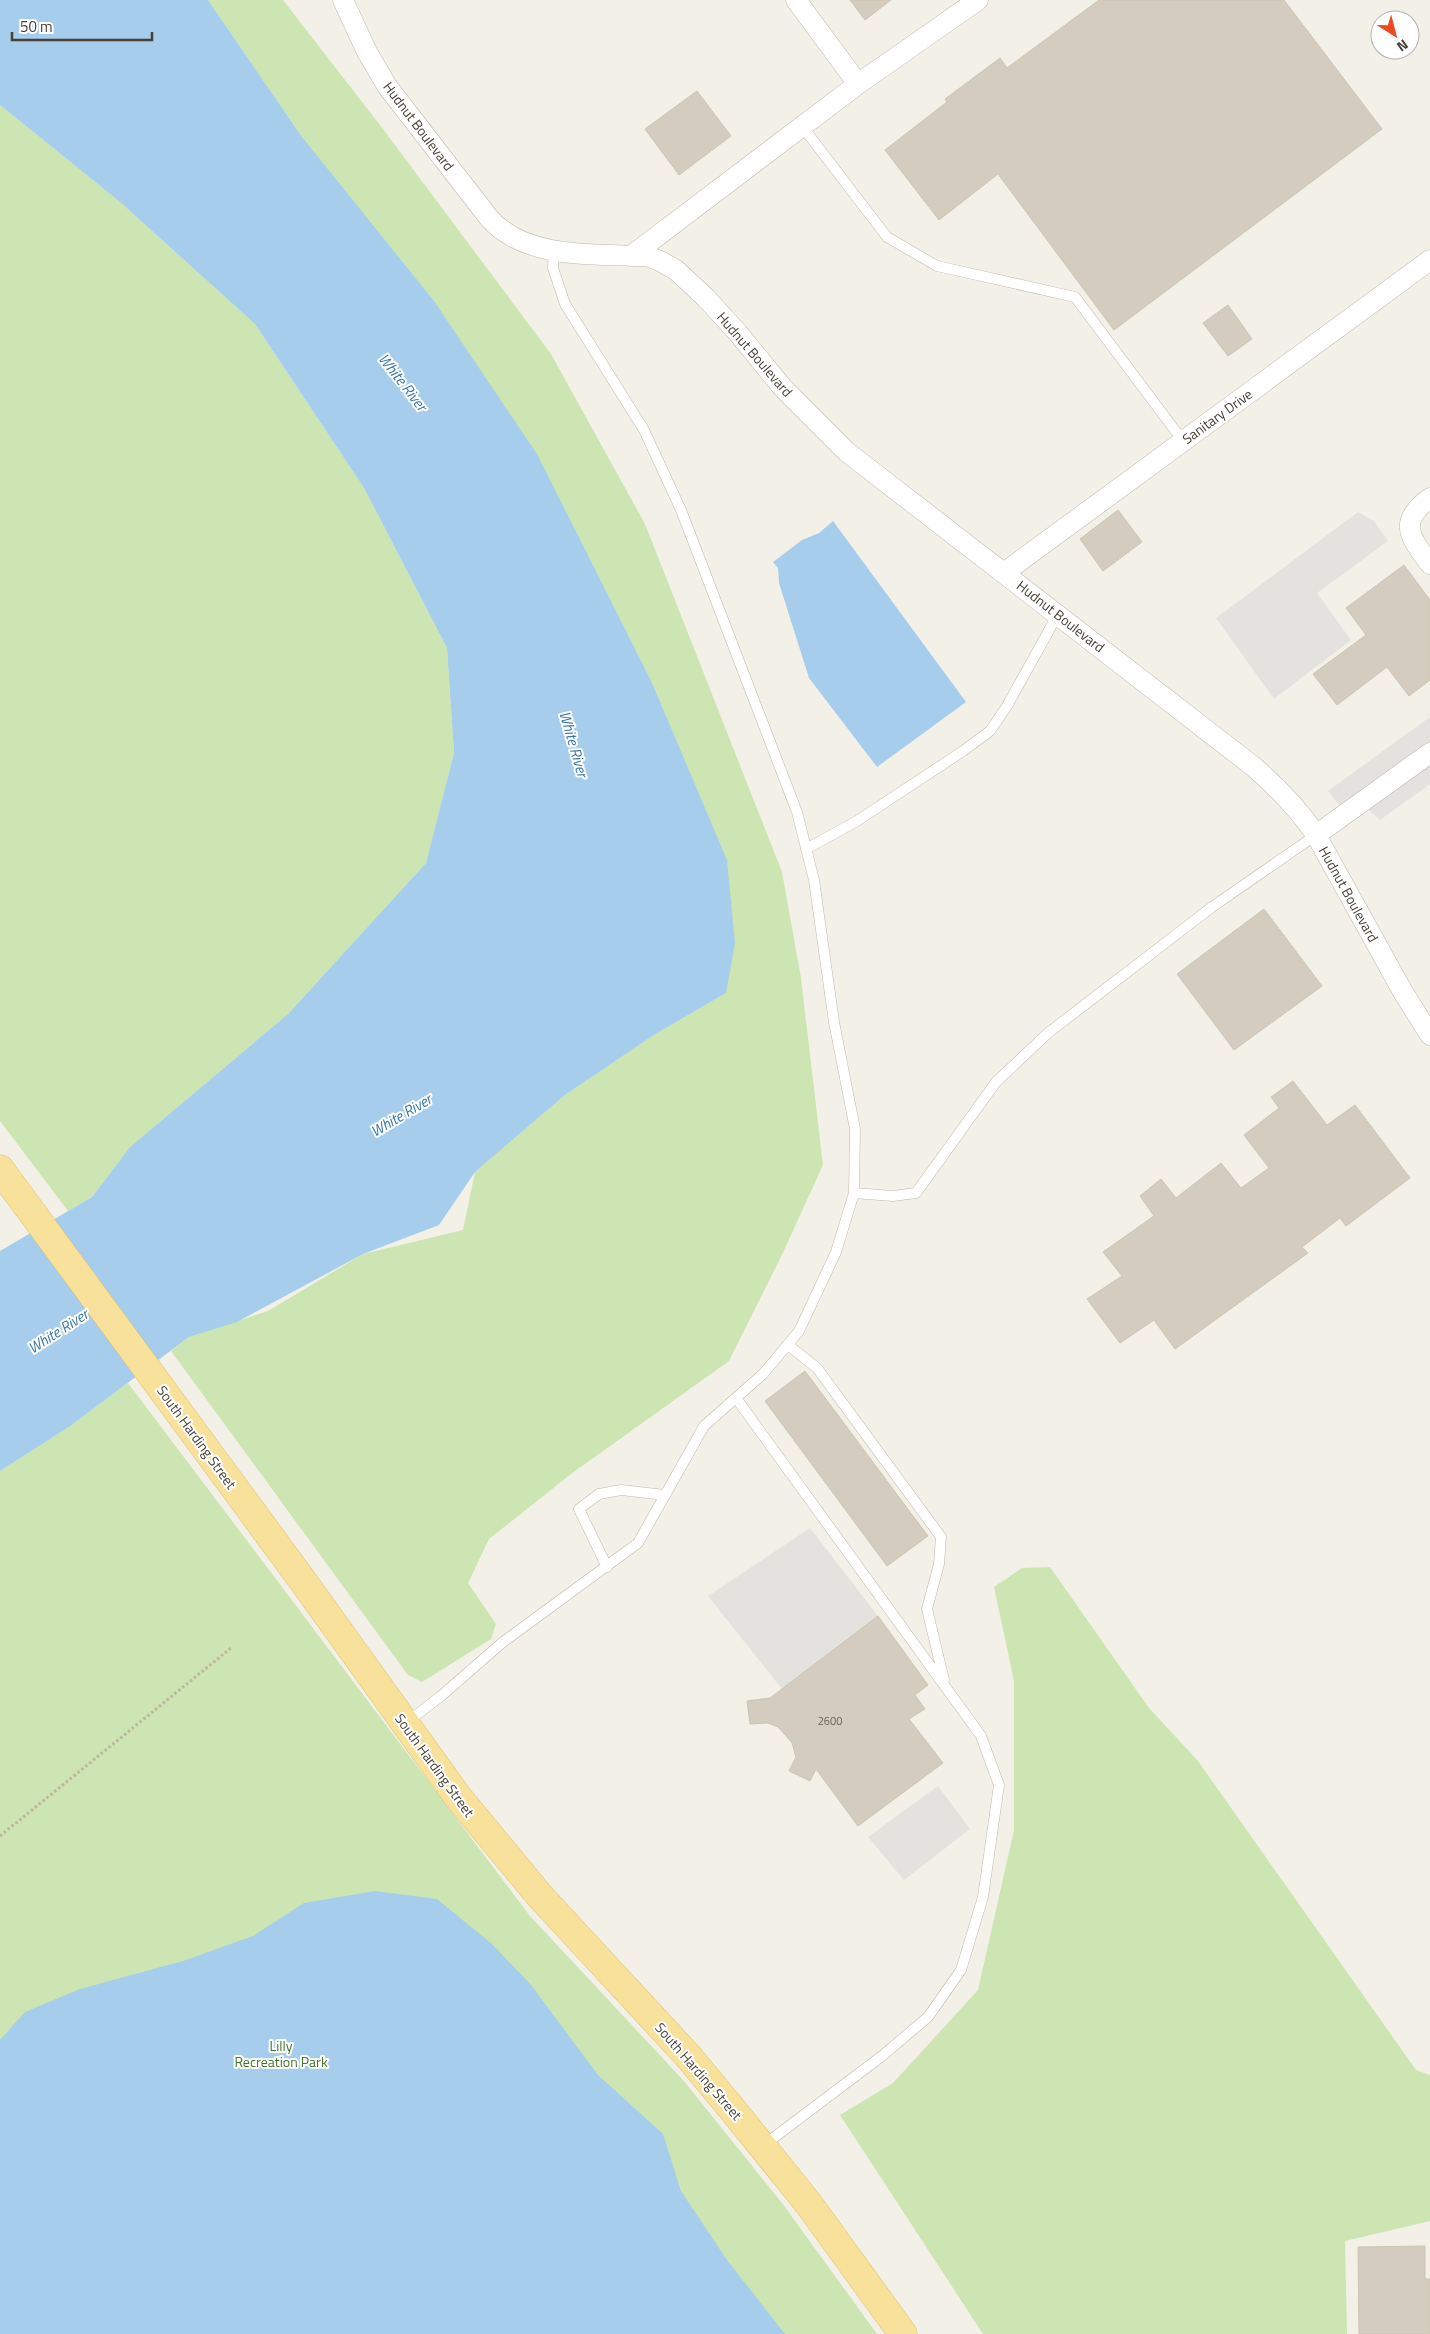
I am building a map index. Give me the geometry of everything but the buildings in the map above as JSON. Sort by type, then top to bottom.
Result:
[{"type":"main road","name":"South Harding Street","points":[[0,1170],[300,1577],[458,1797],[520,1874],[688,2056],[763,2146],[808,2203],[902,2334]]},
{"type":"street","name":"Hudnut Boulevard","points":[[343,0],[367,52],[387,86],[489,218],[504,233],[516,240],[554,251],[647,256],[676,270],[726,319],[782,387],[830,437],[858,461],[1005,572],[1264,776],[1298,809],[1316,835],[1403,992],[1430,1035]]},
{"type":"street","points":[[796,0],[858,84]]},
{"type":"street","points":[[631,256],[858,84],[978,0]]},
{"type":"street","name":"Sanitary Drive","points":[[1005,572],[1430,260]]},
{"type":"street","points":[[1430,498],[1416,508],[1409,525],[1412,538],[1430,564]]},
{"type":"street","points":[[1316,835],[1430,752]]},
{"type":"lane","points":[[802,126],[887,237],[937,266],[1075,297],[1183,441]]},
{"type":"lane","points":[[405,1724],[441,1696],[502,1642],[638,1544],[704,1426],[763,1374],[799,1331],[836,1252],[854,1193],[855,1129],[834,1022],[814,880],[797,812],[681,510],[644,430],[565,304],[553,268],[554,251]]},
{"type":"lane","points":[[806,849],[857,821],[990,731],[1007,706],[1058,614]]},
{"type":"lane","points":[[854,1193],[893,1196],[916,1193],[996,1082],[1048,1033],[1212,907],[1316,835]]},
{"type":"lane","points":[[788,1344],[817,1368],[942,1537],[939,1564],[927,1610],[945,1685]]},
{"type":"lane","points":[[736,1398],[981,1736],[999,1785],[983,1897],[960,1970],[928,2017],[882,2056],[763,2146]]},
{"type":"lane","points":[[607,1567],[579,1509],[599,1494],[621,1490],[665,1495]]},
{"type":"path","points":[[0,1836],[231,1648]]},
{"type":"green space","points":[[208,0],[283,0],[380,125],[551,354],[645,524],[782,872],[801,978],[823,1165],[780,1259],[729,1361],[571,1474],[489,1539],[468,1583],[496,1624],[491,1639],[422,1682],[408,1675],[171,1351],[189,1337],[268,1311],[363,1254],[463,1230],[475,1172],[565,1095],[654,1035],[726,993],[302,137]]},
{"type":"green space","points":[[0,105],[120,202],[255,324],[364,488],[447,648],[454,753],[426,863],[288,1014],[130,1147],[92,1197],[68,1211],[0,1121]]},
{"type":"green space","name":"Lilly Recreation Park","points":[[128,1383],[530,1916],[683,2080],[782,2203],[877,2334],[0,2334],[0,1471],[69,1427]]},
{"type":"green space","points":[[1050,1567],[1149,1708],[1198,1761],[1416,2070],[1430,2075],[1430,2221],[1345,2241],[1347,2334],[983,2334],[840,2115],[893,2083],[978,1990],[1014,1830],[1014,1681],[994,1587],[1022,1568]]},
{"type":"shaded area","points":[[1358,512],[1374,521],[1388,541],[1317,593],[1351,640],[1274,699],[1216,618]]},
{"type":"shaded area","points":[[1430,717],[1430,784],[1380,820],[1368,809],[1352,821],[1328,791]]},
{"type":"shaded area","points":[[810,1528],[878,1616],[782,1689],[708,1596]]},
{"type":"shaded area","points":[[938,1786],[970,1829],[904,1880],[868,1837]]},
{"type":"water","name":"White River","points":[[0,0],[208,0],[302,137],[434,301],[537,454],[652,683],[727,860],[735,943],[726,993],[654,1035],[565,1095],[475,1172],[439,1225],[363,1254],[237,1322],[189,1337],[69,1427],[0,1471],[0,1251],[92,1197],[130,1147],[288,1014],[426,863],[454,753],[447,648],[364,488],[255,324],[120,202],[0,105]]},
{"type":"water","points":[[833,521],[966,702],[877,767],[809,678],[779,583],[778,568],[773,562],[802,540],[819,533]]},
{"type":"water","points":[[375,1891],[437,1899],[492,1944],[531,1985],[598,2075],[663,2134],[681,2191],[727,2260],[785,2334],[0,2334],[0,2040],[25,2012],[80,1989],[183,1961],[253,1936],[304,1903]]}]
